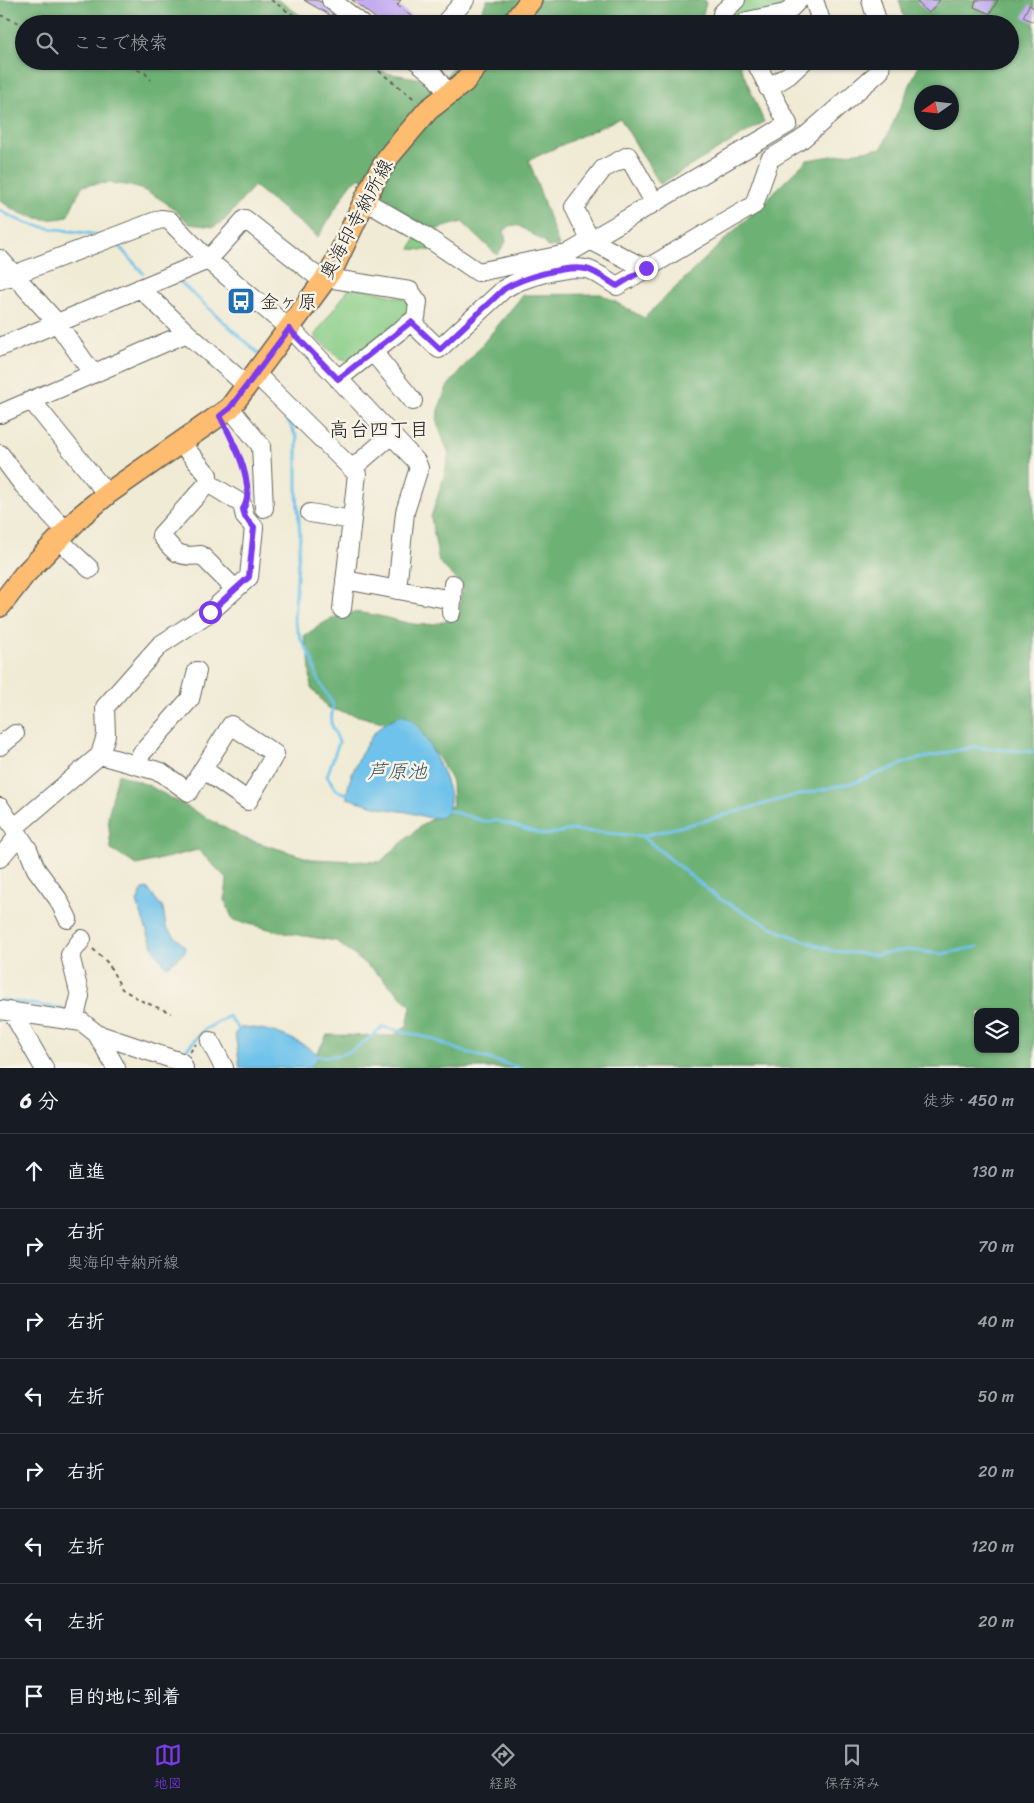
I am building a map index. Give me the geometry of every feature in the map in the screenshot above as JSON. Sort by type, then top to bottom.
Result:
[{"type":"main road","points":[[519,15],[531,0]]},
{"type":"main road","name":"奥海印寺納所線","points":[[0,606],[24,575],[62,535],[107,494],[225,412],[252,380],[325,280],[388,156],[428,110],[464,82],[474,70]]},
{"type":"street","points":[[331,0],[350,15]]},
{"type":"street","points":[[452,15],[465,0]]},
{"type":"street","points":[[722,13],[736,0]]},
{"type":"street","points":[[775,15],[786,13],[799,0]]},
{"type":"street","points":[[814,0],[819,15]]},
{"type":"street","points":[[871,0],[875,15]]},
{"type":"street","points":[[428,70],[448,94]]},
{"type":"street","points":[[364,202],[422,234],[478,272],[567,254],[788,124],[759,70]]},
{"type":"street","points":[[768,88],[789,76],[795,70]]},
{"type":"street","points":[[411,322],[440,349],[504,289],[515,282],[545,273],[587,269],[617,286],[754,205],[770,160],[808,134],[880,70]]},
{"type":"street","points":[[646,268],[590,240],[574,207],[603,169],[628,156],[654,202]]},
{"type":"street","points":[[7,277],[161,219],[169,220],[208,260],[289,329],[416,461],[419,468],[405,512],[397,590]]},
{"type":"street","points":[[0,347],[208,260],[245,220],[325,280],[410,291],[418,302],[416,318],[338,379]]},
{"type":"street","points":[[0,259],[7,277],[57,322],[93,374]]},
{"type":"street","points":[[140,288],[187,333],[252,380],[353,468],[357,474],[342,609]]},
{"type":"street","points":[[0,414],[187,333]]},
{"type":"street","points":[[373,352],[413,401]]},
{"type":"street","points":[[32,400],[107,494]]},
{"type":"street","points":[[225,412],[261,446],[264,508]]},
{"type":"street","points":[[353,468],[391,435]]},
{"type":"street","points":[[181,443],[208,475],[208,483],[161,535],[173,551],[186,557],[200,555],[235,589]]},
{"type":"street","points":[[3,464],[90,569]]},
{"type":"street","points":[[0,858],[16,831],[100,755],[106,735],[105,707],[160,645],[210,612],[249,577],[254,527],[245,517],[242,504],[208,483]]},
{"type":"street","points":[[310,513],[352,520]]},
{"type":"street","points":[[345,580],[452,599]]},
{"type":"street","points":[[137,765],[141,754],[190,699],[197,671]]},
{"type":"street","points":[[0,746],[15,734]]},
{"type":"street","points":[[100,755],[161,772],[188,792],[203,769]]},
{"type":"street","points":[[0,807],[28,849],[36,869],[58,899],[68,919]]},
{"type":"street","points":[[74,1021],[80,996],[70,955],[82,939]]},
{"type":"street","points":[[6,1011],[82,1022],[97,1034],[183,1065]]},
{"type":"street","points":[[6,1011],[44,1068]]},
{"type":"street","points":[[97,1034],[116,1068]]},
{"type":"street","points":[[210,1041],[224,1068]]},
{"type":"path","points":[[270,0],[292,15]]},
{"type":"path","points":[[0,15],[15,21]]},
{"type":"path","points":[[138,70],[145,73],[151,80]]},
{"type":"path","points":[[377,70],[428,110]]},
{"type":"path","points":[[225,412],[244,463],[247,503],[243,509]]},
{"type":"path","points":[[82,939],[108,963],[122,989],[142,1001],[171,1013]]},
{"type":"path","points":[[183,1065],[201,1038],[210,1041]]},
{"type":"green space","points":[[0,0],[278,0],[300,15],[15,15],[15,70],[382,70],[386,73],[417,78],[432,85],[451,70],[742,70],[764,122],[660,184],[620,118],[529,160],[559,246],[547,247],[545,242],[519,226],[511,225],[504,231],[506,242],[497,255],[462,222],[427,232],[375,198],[378,192],[360,177],[350,185],[318,237],[254,186],[225,220],[214,227],[189,224],[154,195],[128,185],[98,184],[82,186],[67,217],[58,219],[31,217],[7,206],[0,200]]},
{"type":"green space","points":[[487,0],[704,0],[706,3],[702,15],[480,15]]},
{"type":"green space","points":[[739,0],[790,0],[783,8],[754,15],[716,14]]},
{"type":"green space","points":[[899,0],[1034,0],[1034,1068],[309,1068],[327,1035],[393,1036],[407,1026],[411,1006],[379,975],[336,941],[285,933],[233,920],[225,901],[227,879],[198,850],[137,865],[111,850],[108,816],[118,774],[148,785],[243,838],[311,859],[380,862],[421,826],[453,805],[452,782],[439,758],[416,731],[328,708],[311,687],[309,657],[304,636],[331,619],[345,614],[361,613],[375,615],[421,625],[445,621],[459,615],[462,585],[439,562],[431,517],[444,477],[449,454],[437,423],[438,410],[447,387],[523,295],[601,294],[644,318],[807,160],[882,148],[917,70],[1019,70],[1019,15],[903,15]]},
{"type":"green space","points":[[417,236],[442,251],[410,249]]},
{"type":"green space","points":[[351,286],[405,299],[411,306],[405,315],[351,361],[339,358],[314,336]]},
{"type":"water","name":"芦原池","points":[[402,715],[412,720],[423,734],[445,778],[450,799],[449,807],[443,817],[427,817],[347,798],[349,782],[361,754],[371,738],[384,724]]},
{"type":"water","points":[[147,888],[163,908],[166,927],[186,948],[185,952],[166,966],[156,953],[137,902],[143,889]]},
{"type":"water","points":[[242,1027],[262,1029],[291,1039],[318,1054],[318,1058],[309,1068],[240,1068],[235,1033]]},
{"type":"building","points":[[304,0],[317,0],[335,10],[332,15]]},
{"type":"building","points":[[352,0],[401,0],[397,5],[410,15],[371,15]]},
{"type":"building","points":[[919,0],[940,0],[929,13],[917,2]]},
{"type":"building","points":[[976,0],[998,0],[990,14],[974,7]]},
{"type":"building","points":[[1029,5],[1034,8],[1034,22],[1023,17]]},
{"type":"waterway","points":[[0,210],[23,222],[47,228],[98,235]]},
{"type":"waterway","points":[[115,242],[143,273]]},
{"type":"waterway","points":[[180,282],[259,354]]},
{"type":"waterway","points":[[256,388],[287,419],[297,438],[297,494],[300,536],[294,619],[300,637],[313,661],[317,677],[333,705],[331,723],[339,742],[327,776],[337,791],[347,794]]},
{"type":"waterway","points":[[448,810],[483,821],[498,821],[545,835],[571,830],[642,836],[785,798],[856,782],[910,761],[972,747],[1034,752]]},
{"type":"waterway","points":[[642,836],[718,898],[781,932],[833,951],[875,955],[908,950],[942,954],[977,947]]},
{"type":"waterway","points":[[0,1000],[62,1008],[70,1012]]},
{"type":"waterway","points":[[163,1047],[184,1052],[204,1030],[229,1016],[238,1029]]},
{"type":"waterway","points":[[318,1056],[346,1053],[360,1045],[383,1027],[433,1039],[459,1050],[520,1068]]},
{"type":"place","name":"金ヶ原","points":[[241,301]]},
{"type":"district","name":"高台四丁目","points":[[379,429]]},
{"type":"route","points":[[210,612],[249,577],[254,527],[245,517],[243,509],[247,503],[244,463],[220,416],[230,408],[289,329],[298,336],[338,379],[411,322],[440,349],[504,289],[515,282],[545,273],[587,269],[617,286],[646,268]]}]
